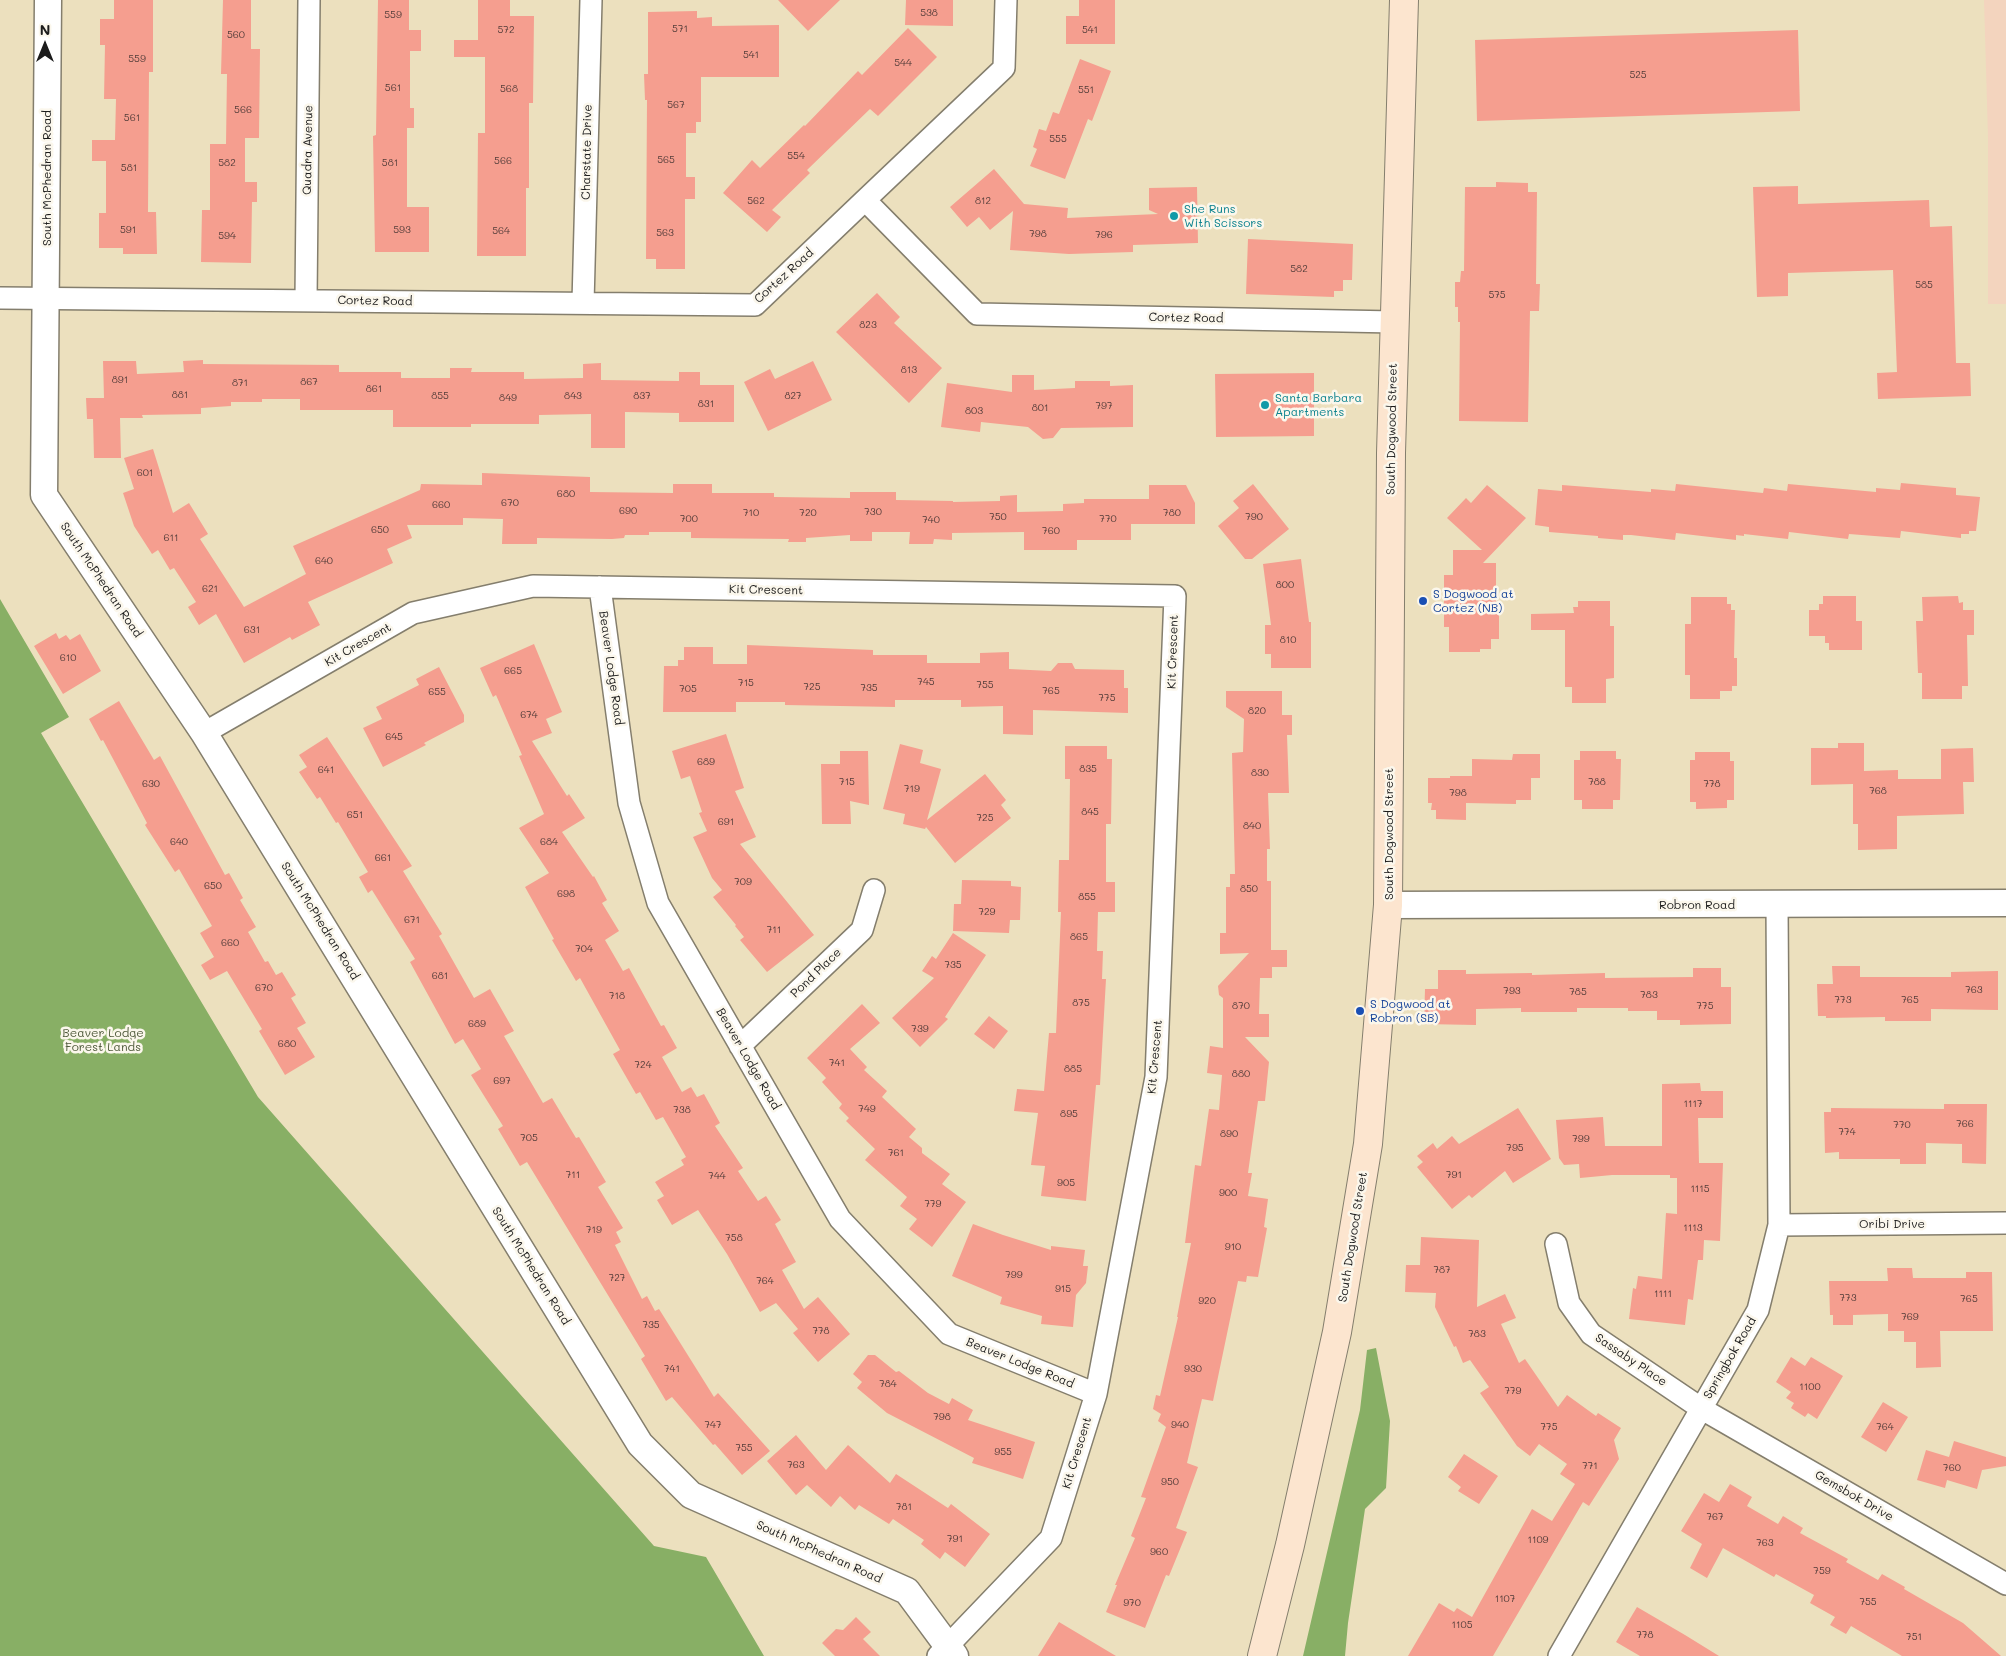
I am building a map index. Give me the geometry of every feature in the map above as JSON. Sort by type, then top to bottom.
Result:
[{"type":"main road","name":"South Dogwood Street","points":[[1262,1656],[1290,1545],[1338,1323],[1368,1144],[1388,905],[1391,472],[1404,0]]},
{"type":"street","name":"South McPhedran Road","points":[[48,0],[44,495],[204,733],[640,1444],[691,1496],[907,1591],[947,1653]]},
{"type":"street","name":"Quadra Avenue","points":[[306,300],[309,0]]},
{"type":"street","name":"Charstate Drive","points":[[583,303],[591,0]]},
{"type":"street","points":[[865,200],[1004,68],[1006,0]]},
{"type":"street","name":"Cortez Road","points":[[0,298],[755,305],[865,200],[977,314],[1395,322]]},
{"type":"street","name":"Kit Crescent","points":[[204,733],[413,613],[533,586],[1175,596],[1156,1077],[1096,1394],[1051,1538],[947,1653]]},
{"type":"street","name":"Beaver Lodge Road","points":[[600,587],[629,803],[658,903],[840,1219],[949,1334],[1096,1394]]},
{"type":"street","name":"Pond Place","points":[[740,1046],[862,930],[874,890]]},
{"type":"street","name":"Robron Road","points":[[1388,905],[2006,903]]},
{"type":"street","name":"Springbok Road","points":[[1559,1656],[1758,1310],[1779,1225],[1776,904]]},
{"type":"street","name":"Oribi Drive","points":[[1779,1225],[2006,1223]]},
{"type":"street","name":"Sassaby Place","points":[[1556,1244],[1570,1303],[1591,1334],[1702,1408]]},
{"type":"street","name":"Gemsbok Drive","points":[[1702,1408],[2006,1584]]},
{"type":"shaded area","points":[[1984,0],[2006,0],[2006,304],[1988,304],[1988,137]]},
{"type":"green space","name":"Beaver Lodge Forest Lands","points":[[0,599],[69,717],[41,733],[258,1097],[654,1546],[706,1557],[764,1656],[0,1656]]},
{"type":"green space","points":[[1376,1348],[1390,1421],[1386,1488],[1365,1509],[1345,1656],[1303,1656],[1360,1410],[1367,1350]]},
{"type":"building","points":[[114,0],[153,0],[153,72],[149,72],[148,212],[156,212],[157,254],[123,254],[123,248],[99,248],[99,213],[106,213],[106,161],[92,161],[92,140],[115,140],[116,99],[104,99],[105,45],[100,45],[100,19],[114,19]]},
{"type":"building","points":[[223,0],[251,0],[251,49],[260,49],[259,138],[245,138],[245,182],[257,182],[257,202],[252,202],[251,263],[201,262],[202,210],[210,210],[210,144],[226,144],[227,74],[221,74]]},
{"type":"building","points":[[378,0],[409,0],[409,30],[421,30],[421,51],[410,51],[410,108],[414,108],[414,128],[407,128],[407,207],[429,207],[429,252],[375,252],[373,136],[376,135]]},
{"type":"building","points":[[478,0],[510,0],[510,16],[534,16],[533,103],[529,103],[529,188],[526,188],[526,256],[477,256],[478,133],[485,133],[485,57],[454,57],[454,40],[478,40]]},
{"type":"building","points":[[778,0],[840,0],[808,31]]},
{"type":"building","points":[[906,0],[953,0],[953,26],[905,25]]},
{"type":"building","points":[[1079,0],[1115,0],[1115,44],[1066,44],[1066,16],[1079,16]]},
{"type":"building","points":[[697,11],[697,18],[712,17],[712,26],[779,25],[779,77],[701,77],[701,122],[696,122],[696,133],[686,133],[686,177],[695,177],[695,199],[685,199],[685,269],[656,269],[656,259],[646,259],[647,100],[645,100],[644,74],[648,74],[648,12]]},
{"type":"building","points":[[908,28],[937,57],[878,116],[870,109],[807,170],[810,173],[772,210],[781,217],[767,232],[723,193],[752,160],[760,168],[805,126],[858,71],[862,75]]},
{"type":"building","points":[[1798,30],[1800,111],[1477,121],[1475,40]]},
{"type":"building","points":[[1080,59],[1111,71],[1092,121],[1088,119],[1065,179],[1030,166],[1037,149],[1033,147],[1039,129],[1046,131],[1053,112],[1059,114]]},
{"type":"building","points":[[994,169],[1024,204],[1068,208],[1067,218],[1158,214],[1149,210],[1149,188],[1197,187],[1198,243],[1133,245],[1133,252],[1069,254],[1010,250],[1013,211],[990,230],[979,217],[967,227],[950,207]]},
{"type":"building","points":[[1496,182],[1528,183],[1528,192],[1537,192],[1536,284],[1540,284],[1539,311],[1530,311],[1528,422],[1459,421],[1460,322],[1458,322],[1458,307],[1455,307],[1455,282],[1460,282],[1461,271],[1464,271],[1465,187],[1496,187]]},
{"type":"building","points":[[1798,186],[1798,204],[1929,200],[1930,227],[1952,226],[1956,363],[1970,363],[1971,396],[1878,399],[1877,373],[1897,372],[1893,270],[1788,273],[1788,296],[1757,297],[1753,187]]},
{"type":"building","points":[[1248,239],[1353,244],[1352,280],[1343,280],[1343,291],[1334,291],[1334,297],[1246,294]]},
{"type":"building","points":[[877,293],[900,317],[894,323],[942,368],[909,403],[836,332]]},
{"type":"building","points":[[203,360],[203,364],[339,365],[339,372],[401,372],[401,378],[450,378],[450,368],[472,368],[471,372],[524,372],[524,379],[583,378],[583,364],[601,363],[601,380],[679,381],[679,372],[700,372],[700,385],[734,385],[734,422],[679,422],[679,413],[625,412],[625,448],[591,448],[591,414],[539,415],[539,424],[471,424],[471,427],[393,427],[393,410],[300,410],[300,399],[262,399],[262,402],[231,402],[231,406],[201,408],[201,414],[142,415],[143,418],[120,418],[121,458],[94,458],[93,419],[87,419],[86,398],[104,398],[103,361],[136,361],[137,374],[184,372],[183,361]]},
{"type":"building","points":[[813,361],[832,400],[768,431],[744,382],[770,369],[775,379]]},
{"type":"building","name":"Santa Barbara Apartments","points":[[1314,373],[1314,436],[1216,437],[1215,374]]},
{"type":"building","points":[[1012,375],[1034,375],[1034,390],[1075,388],[1075,381],[1110,381],[1110,386],[1133,385],[1133,427],[1061,428],[1053,438],[1043,439],[1028,427],[981,422],[980,432],[941,427],[947,383],[1012,392]]},
{"type":"building","points":[[153,449],[173,513],[189,503],[208,534],[200,539],[244,607],[306,574],[293,546],[420,490],[421,484],[482,485],[482,473],[590,477],[590,492],[673,493],[673,484],[712,484],[712,493],[774,493],[774,497],[850,498],[850,492],[896,492],[896,500],[953,502],[1000,501],[1000,496],[1017,495],[1017,512],[1063,511],[1063,504],[1084,503],[1084,499],[1149,499],[1149,485],[1186,485],[1195,503],[1195,524],[1131,524],[1131,540],[1077,540],[1077,550],[1024,550],[1024,532],[952,533],[952,540],[934,539],[933,544],[909,544],[910,532],[872,532],[872,541],[850,541],[850,535],[806,538],[806,542],[788,542],[789,539],[691,538],[691,532],[649,532],[649,535],[625,535],[624,538],[612,539],[537,538],[537,544],[502,544],[503,519],[463,518],[463,525],[407,525],[412,538],[387,549],[393,563],[308,602],[320,625],[292,640],[290,637],[244,663],[216,614],[199,625],[188,607],[196,602],[174,568],[170,570],[158,550],[152,554],[134,526],[123,493],[134,489],[124,458]]},
{"type":"building","points":[[1901,483],[1956,488],[1956,495],[1980,497],[1976,531],[1969,531],[1969,534],[1961,534],[1961,538],[1901,531],[1900,538],[1849,534],[1848,539],[1789,532],[1788,539],[1744,534],[1744,536],[1736,535],[1736,540],[1676,533],[1675,540],[1623,535],[1623,540],[1549,532],[1549,527],[1535,525],[1538,489],[1562,491],[1562,485],[1651,492],[1651,489],[1675,491],[1676,484],[1763,493],[1764,488],[1787,491],[1788,484],[1876,492],[1876,488],[1900,490]]},
{"type":"building","points":[[1253,484],[1289,529],[1252,559],[1245,559],[1218,526],[1239,508],[1233,501]]},
{"type":"building","points":[[1487,485],[1526,518],[1483,563],[1496,563],[1496,612],[1499,612],[1499,639],[1491,639],[1491,649],[1480,649],[1480,652],[1449,652],[1449,627],[1444,627],[1444,575],[1453,575],[1453,550],[1482,550],[1447,518],[1466,498],[1471,503]]},
{"type":"building","points":[[1301,559],[1309,622],[1311,622],[1311,668],[1271,668],[1271,654],[1265,654],[1265,625],[1271,625],[1263,564]]},
{"type":"building","points":[[1823,596],[1856,596],[1856,621],[1862,621],[1862,650],[1829,650],[1829,643],[1825,643],[1825,636],[1809,636],[1809,610],[1819,610],[1819,604],[1823,604]]},
{"type":"building","points":[[1958,596],[1959,603],[1963,602],[1963,610],[1974,610],[1974,635],[1967,635],[1968,686],[1962,686],[1962,699],[1922,699],[1922,673],[1918,673],[1916,621],[1923,621],[1922,597]]},
{"type":"building","points":[[1691,597],[1727,597],[1727,604],[1731,604],[1731,610],[1735,610],[1734,658],[1737,658],[1737,686],[1732,686],[1732,691],[1720,691],[1720,699],[1690,699],[1690,675],[1685,675],[1685,624],[1691,624]]},
{"type":"building","points":[[1578,601],[1610,601],[1610,626],[1614,626],[1614,678],[1606,679],[1606,703],[1572,703],[1572,687],[1565,687],[1565,630],[1531,630],[1531,614],[1574,613],[1573,607],[1578,607]]},
{"type":"building","points":[[56,633],[59,639],[66,635],[70,640],[80,634],[101,671],[63,694],[34,646]]},
{"type":"building","points":[[534,644],[562,712],[546,719],[552,733],[532,741],[567,796],[569,794],[585,818],[562,832],[594,876],[607,900],[602,903],[619,931],[605,940],[623,971],[629,968],[661,1026],[664,1025],[677,1048],[662,1057],[682,1092],[691,1087],[697,1097],[704,1094],[720,1123],[715,1126],[743,1168],[738,1171],[758,1201],[766,1196],[781,1220],[775,1224],[796,1262],[782,1270],[804,1309],[818,1297],[850,1334],[818,1362],[793,1333],[798,1329],[776,1303],[760,1312],[727,1254],[698,1210],[672,1225],[657,1200],[664,1196],[655,1182],[684,1165],[681,1160],[686,1157],[663,1117],[656,1120],[640,1092],[636,1094],[613,1054],[620,1050],[580,978],[576,981],[552,940],[554,939],[525,887],[549,873],[519,828],[544,814],[519,756],[522,755],[496,695],[493,697],[480,668]]},
{"type":"building","points":[[747,645],[873,650],[873,655],[927,655],[927,663],[980,663],[980,653],[1009,652],[1009,669],[1051,671],[1058,663],[1072,663],[1075,669],[1124,670],[1124,688],[1128,688],[1128,713],[1033,710],[1033,735],[1003,734],[1003,706],[961,707],[961,700],[895,700],[895,707],[785,705],[785,702],[736,702],[736,712],[663,712],[664,666],[678,666],[678,660],[684,660],[684,647],[713,647],[713,664],[747,664]]},
{"type":"building","points":[[439,667],[464,715],[464,722],[424,743],[426,745],[383,767],[363,728],[382,719],[376,707],[419,685],[416,679]]},
{"type":"building","points":[[1226,691],[1282,691],[1282,715],[1292,715],[1292,735],[1287,735],[1289,793],[1268,793],[1270,849],[1267,849],[1267,881],[1271,881],[1271,950],[1287,950],[1287,967],[1272,967],[1272,978],[1260,978],[1259,1014],[1269,1014],[1269,1037],[1245,1037],[1269,1062],[1265,1101],[1258,1101],[1248,1173],[1252,1173],[1248,1196],[1268,1199],[1264,1227],[1267,1228],[1258,1277],[1247,1276],[1246,1282],[1238,1281],[1213,1401],[1202,1399],[1187,1463],[1198,1467],[1176,1528],[1187,1532],[1169,1576],[1166,1575],[1145,1628],[1106,1612],[1135,1538],[1131,1536],[1146,1498],[1141,1497],[1166,1427],[1158,1421],[1161,1414],[1153,1409],[1156,1395],[1160,1396],[1178,1317],[1191,1243],[1185,1243],[1195,1165],[1201,1166],[1209,1109],[1219,1110],[1222,1075],[1207,1073],[1210,1046],[1223,1048],[1223,998],[1219,995],[1218,986],[1249,953],[1220,954],[1220,933],[1226,933],[1226,887],[1230,887],[1230,874],[1235,874],[1232,753],[1243,752],[1244,719],[1226,707]]},
{"type":"building","points":[[119,701],[154,760],[160,756],[225,875],[229,873],[243,898],[240,900],[256,927],[248,932],[265,962],[268,961],[276,975],[282,972],[296,995],[291,998],[306,1023],[297,1028],[315,1057],[285,1075],[259,1031],[262,1029],[227,971],[210,980],[201,965],[214,957],[200,933],[212,926],[179,869],[175,872],[145,825],[147,823],[103,740],[101,741],[89,719]]},
{"type":"building","points":[[726,734],[744,788],[735,791],[756,837],[740,844],[814,935],[767,972],[740,940],[744,937],[713,897],[722,890],[712,878],[693,837],[707,831],[699,813],[702,812],[690,776],[681,779],[672,751]]},
{"type":"building","points":[[327,737],[412,866],[403,871],[442,934],[439,936],[474,998],[490,989],[514,1031],[504,1036],[543,1103],[552,1098],[576,1138],[579,1137],[606,1182],[598,1187],[623,1228],[616,1232],[621,1242],[615,1245],[642,1299],[647,1296],[655,1311],[659,1309],[714,1397],[718,1393],[770,1451],[742,1475],[715,1444],[713,1445],[672,1397],[666,1401],[641,1359],[645,1356],[527,1162],[520,1166],[498,1129],[503,1126],[471,1075],[481,1069],[463,1039],[455,1044],[410,962],[415,959],[372,890],[368,893],[359,877],[368,872],[338,822],[336,823],[320,797],[317,799],[299,772],[307,767],[299,755]]},
{"type":"building","points":[[1838,743],[1864,743],[1864,771],[1898,770],[1898,779],[1941,779],[1941,749],[1973,748],[1974,782],[1963,782],[1964,814],[1897,816],[1897,849],[1858,850],[1858,824],[1853,824],[1853,784],[1811,785],[1811,748],[1838,748]]},
{"type":"building","points":[[900,744],[923,750],[920,763],[941,769],[927,820],[985,774],[1006,800],[1001,805],[1011,818],[955,863],[926,827],[925,829],[903,824],[905,814],[883,809]]},
{"type":"building","points":[[1065,746],[1107,746],[1107,759],[1112,759],[1111,824],[1106,824],[1106,882],[1115,882],[1115,912],[1098,912],[1097,951],[1103,951],[1102,979],[1106,979],[1100,1085],[1096,1085],[1086,1201],[1041,1196],[1045,1166],[1031,1165],[1038,1113],[1014,1111],[1017,1089],[1044,1091],[1049,1033],[1056,1033],[1061,912],[1058,912],[1059,860],[1069,860],[1070,779],[1065,779]]},
{"type":"building","points":[[840,751],[868,751],[869,805],[850,801],[851,824],[822,824],[821,764],[840,764]]},
{"type":"building","points":[[1580,751],[1616,751],[1616,759],[1621,759],[1620,800],[1613,800],[1613,809],[1582,809],[1582,800],[1574,800],[1574,760],[1580,760]]},
{"type":"building","points":[[1695,752],[1730,752],[1730,761],[1734,761],[1734,800],[1727,800],[1727,808],[1696,809],[1696,802],[1690,802],[1690,760],[1695,760]]},
{"type":"building","points":[[1513,754],[1540,754],[1540,778],[1531,778],[1531,800],[1516,800],[1516,804],[1466,803],[1466,820],[1436,819],[1436,810],[1431,810],[1432,803],[1428,803],[1428,778],[1472,776],[1472,759],[1512,760]]},
{"type":"building","points":[[962,880],[1011,881],[1011,886],[1021,887],[1020,920],[1010,920],[1009,933],[953,931],[954,904],[961,904]]},
{"type":"building","points":[[953,933],[986,955],[945,1017],[948,1019],[920,1047],[892,1018],[934,978],[922,971],[932,956],[936,959]]},
{"type":"building","points":[[1832,966],[1860,966],[1860,977],[1951,977],[1951,972],[1998,971],[1998,1010],[1931,1009],[1931,1021],[1885,1021],[1885,1017],[1826,1018],[1826,1016],[1818,1016],[1817,984],[1833,984]]},
{"type":"building","points":[[1693,968],[1721,968],[1721,987],[1731,987],[1731,1024],[1680,1025],[1680,1020],[1657,1020],[1657,1011],[1628,1011],[1628,1008],[1577,1008],[1577,1012],[1521,1012],[1521,1008],[1476,1009],[1476,1025],[1424,1024],[1425,989],[1438,989],[1438,970],[1466,970],[1466,974],[1605,973],[1605,978],[1693,977]]},
{"type":"building","points":[[862,1004],[880,1023],[850,1049],[867,1067],[864,1070],[887,1091],[882,1097],[916,1129],[909,1137],[922,1148],[922,1153],[950,1174],[942,1184],[966,1202],[932,1247],[909,1229],[917,1219],[900,1206],[907,1197],[865,1160],[875,1149],[846,1121],[849,1118],[839,1108],[842,1104],[822,1082],[826,1078],[807,1058]]},
{"type":"building","points":[[989,1016],[1008,1031],[994,1049],[974,1034]]},
{"type":"building","points":[[1700,1083],[1701,1091],[1723,1091],[1723,1118],[1698,1118],[1699,1163],[1723,1163],[1720,1241],[1704,1240],[1703,1260],[1698,1260],[1693,1300],[1688,1299],[1685,1325],[1629,1319],[1633,1288],[1636,1289],[1638,1276],[1662,1279],[1666,1213],[1677,1214],[1677,1178],[1670,1178],[1670,1175],[1612,1175],[1580,1178],[1579,1164],[1564,1165],[1559,1158],[1556,1120],[1603,1117],[1605,1146],[1662,1146],[1662,1084]]},
{"type":"building","points":[[1944,1104],[1987,1104],[1986,1164],[1962,1163],[1962,1144],[1926,1143],[1926,1164],[1900,1164],[1900,1159],[1839,1159],[1839,1152],[1825,1153],[1824,1112],[1831,1112],[1831,1108],[1944,1109]]},
{"type":"building","points":[[1518,1108],[1551,1159],[1513,1183],[1505,1171],[1472,1198],[1469,1195],[1452,1209],[1417,1167],[1423,1162],[1417,1156],[1433,1143],[1437,1149],[1452,1136],[1459,1144]]},
{"type":"building","points":[[973,1224],[1051,1250],[1051,1246],[1085,1250],[1083,1266],[1088,1266],[1086,1283],[1076,1295],[1073,1327],[1041,1324],[1042,1316],[1000,1304],[1002,1297],[952,1276]]},
{"type":"building","points":[[1421,1237],[1479,1240],[1477,1307],[1505,1294],[1516,1318],[1501,1324],[1519,1363],[1525,1359],[1558,1407],[1567,1395],[1596,1416],[1598,1413],[1621,1428],[1614,1440],[1619,1459],[1589,1506],[1583,1502],[1493,1656],[1408,1656],[1439,1603],[1454,1612],[1457,1608],[1472,1617],[1532,1509],[1552,1521],[1575,1484],[1560,1474],[1567,1464],[1539,1444],[1530,1456],[1517,1446],[1480,1393],[1489,1387],[1470,1360],[1463,1363],[1456,1346],[1454,1347],[1435,1307],[1436,1293],[1405,1292],[1406,1265],[1420,1265]]},
{"type":"building","points":[[1887,1268],[1912,1268],[1913,1278],[1966,1278],[1966,1272],[1992,1272],[1993,1331],[1940,1331],[1941,1367],[1916,1368],[1916,1342],[1904,1342],[1904,1331],[1888,1331],[1888,1314],[1853,1315],[1853,1325],[1833,1325],[1833,1315],[1830,1315],[1829,1281],[1888,1281]]},
{"type":"building","points":[[868,1355],[875,1355],[896,1372],[899,1371],[928,1393],[949,1404],[952,1398],[973,1410],[968,1420],[1035,1442],[1023,1479],[972,1463],[974,1458],[887,1413],[857,1388],[862,1382],[853,1374]]},
{"type":"building","points":[[1791,1357],[1805,1366],[1811,1357],[1843,1376],[1817,1419],[1808,1413],[1805,1417],[1791,1408],[1794,1403],[1786,1398],[1791,1392],[1776,1382]]},
{"type":"building","points":[[1883,1402],[1908,1417],[1886,1452],[1861,1437]]},
{"type":"building","points":[[796,1435],[826,1470],[848,1445],[890,1483],[896,1474],[948,1508],[951,1504],[990,1534],[965,1567],[945,1552],[940,1559],[921,1544],[924,1540],[893,1519],[889,1524],[859,1505],[855,1510],[840,1496],[831,1507],[807,1485],[796,1495],[767,1461]]},
{"type":"building","points":[[1954,1441],[2006,1457],[2006,1466],[1982,1470],[1977,1489],[1947,1480],[1945,1488],[1917,1480],[1926,1450],[1949,1457]]},
{"type":"building","points":[[1464,1454],[1498,1476],[1479,1504],[1458,1491],[1461,1487],[1448,1477]]},
{"type":"building","points":[[1730,1484],[1752,1497],[1747,1506],[1778,1524],[1783,1516],[1803,1528],[1800,1533],[1848,1559],[1846,1562],[1878,1580],[1882,1574],[1905,1587],[1904,1589],[1963,1623],[2001,1656],[1902,1656],[1851,1626],[1846,1634],[1830,1625],[1835,1617],[1810,1603],[1814,1595],[1776,1574],[1774,1577],[1723,1548],[1707,1578],[1690,1568],[1702,1544],[1681,1531],[1704,1493],[1719,1502]]},
{"type":"building","points":[[1637,1607],[1719,1656],[1640,1656],[1616,1642]]},
{"type":"building","points":[[856,1617],[871,1632],[863,1639],[880,1656],[835,1656],[822,1643],[836,1629],[843,1630]]},
{"type":"building","points":[[1059,1622],[1116,1656],[1038,1656]]},
{"type":"place","name":"She Runs With Scissors","points":[[1174,216]]},
{"type":"place","name":"Santa Barbara Apartments","points":[[1265,405]]},
{"type":"place","name":"S Dogwood at Cortez (NB)","points":[[1423,601]]},
{"type":"place","name":"S Dogwood at Robron (SB)","points":[[1360,1011]]}]
